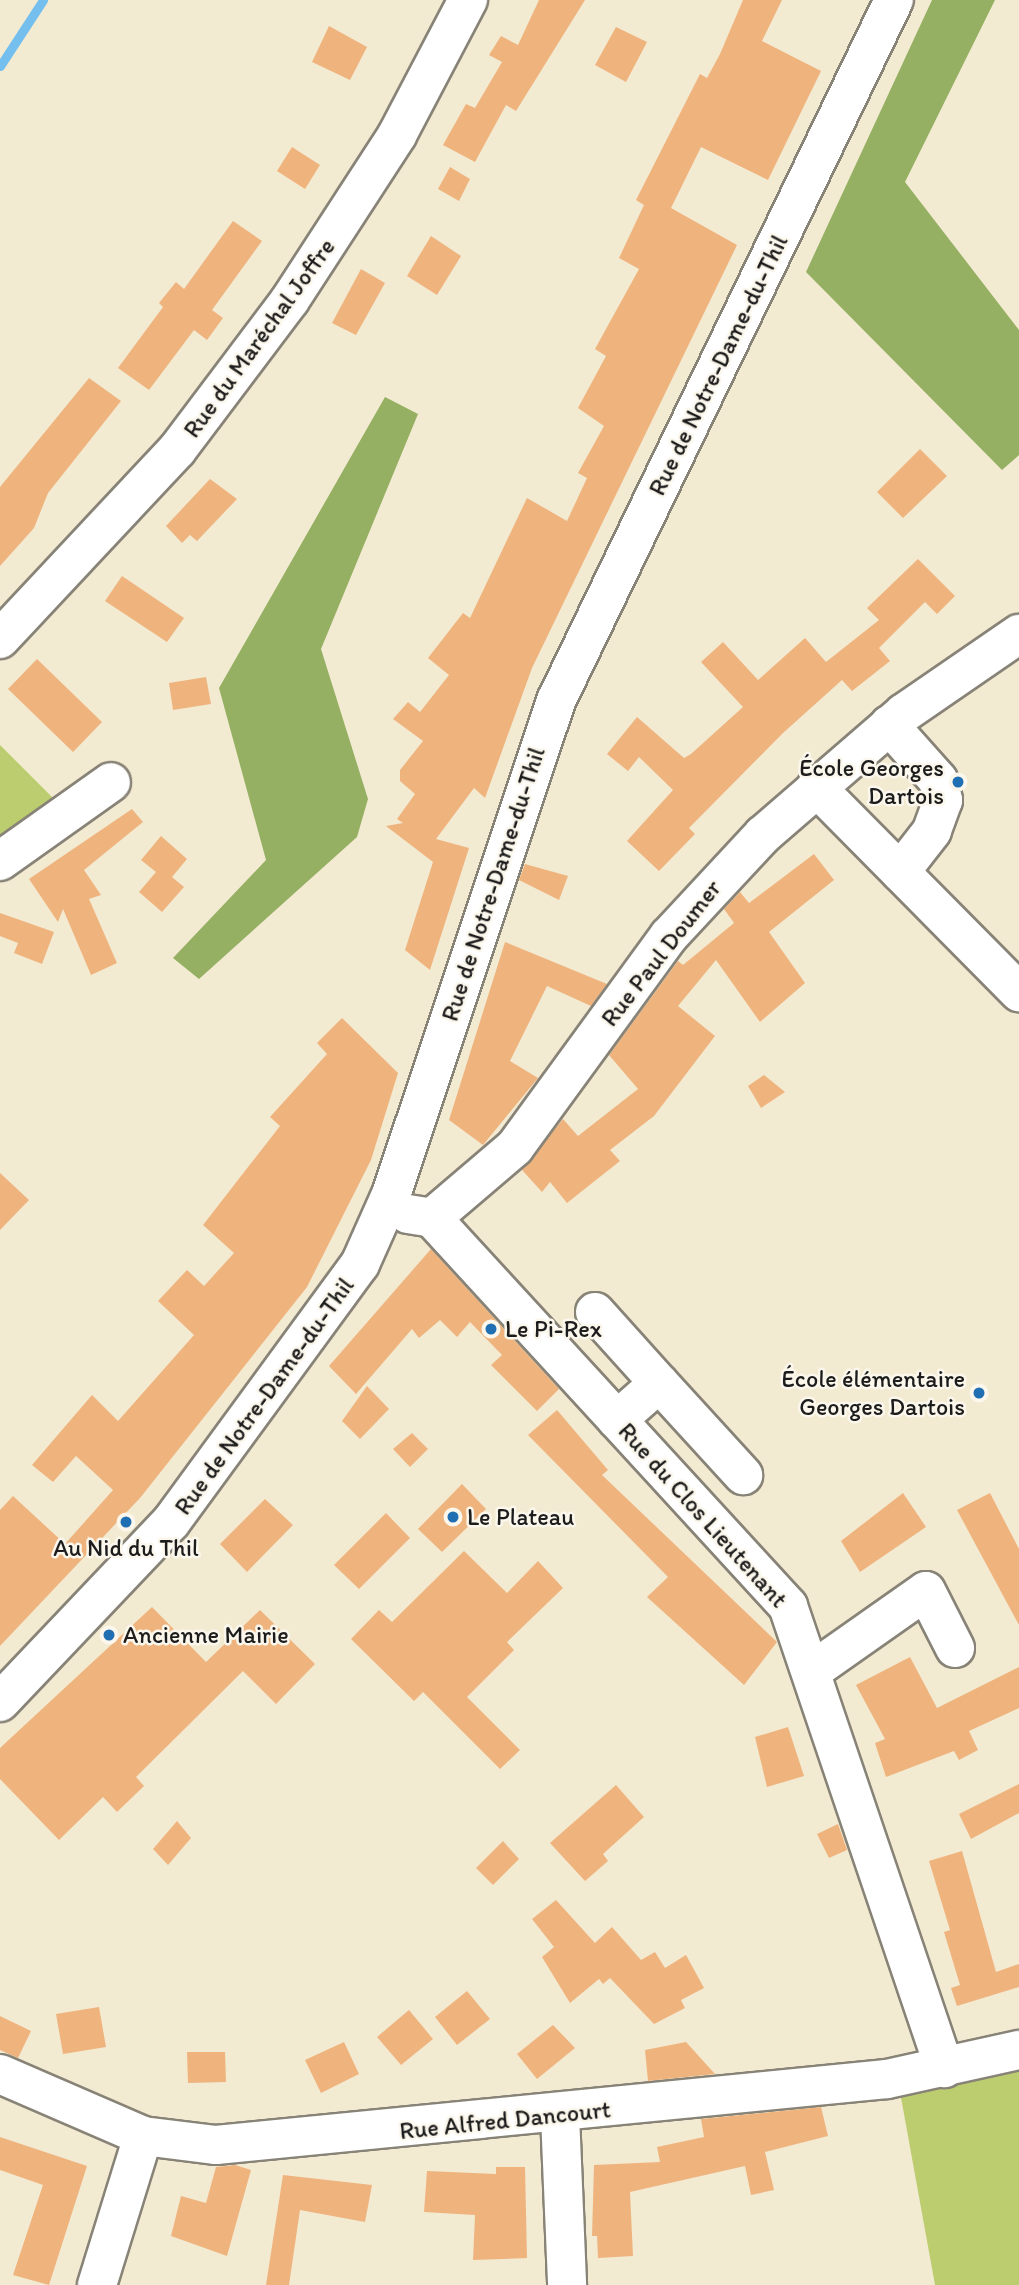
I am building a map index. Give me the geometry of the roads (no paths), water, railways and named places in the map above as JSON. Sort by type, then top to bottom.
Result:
[{"type":"street","name":"Rue du Maréchal Joffre","points":[[8,617],[177,450],[290,300],[384,156],[468,0]]},
{"type":"street","name":"Rue de Notre-Dame-du-Thil","points":[[0,1702],[171,1522],[335,1305],[387,1206],[556,701],[894,0]]},
{"type":"street","name":"Rue Paul Doumer","points":[[432,1218],[515,1147],[690,909],[816,788],[889,725],[1019,634]]},
{"type":"street","points":[[889,725],[938,780],[943,800],[932,831],[900,872]]},
{"type":"street","points":[[0,861],[111,782]]},
{"type":"street","points":[[816,788],[1019,992]]},
{"type":"street","points":[[387,1206],[432,1218]]},
{"type":"street","name":"Rue du Clos Lieutenant","points":[[432,1218],[788,1606],[944,2068]]},
{"type":"street","points":[[595,1312],[743,1475]]},
{"type":"street","points":[[617,1420],[659,1383]]},
{"type":"street","points":[[812,1671],[926,1591],[955,1648]]},
{"type":"street","name":"Rue Alfred Dancourt","points":[[0,2074],[142,2136],[266,2143],[560,2115],[944,2068],[1019,2050]]},
{"type":"street","points":[[560,2115],[567,2285]]},
{"type":"street","points":[[97,2285],[142,2136]]},
{"type":"waterway","points":[[0,66],[43,0]]},
{"type":"place","name":"École Georges Dartois","points":[[958,782]]},
{"type":"place","name":"Le Pi-Rex","points":[[491,1329]]},
{"type":"place","name":"École élémentaire Georges Dartois","points":[[979,1393]]},
{"type":"place","name":"Le Plateau","points":[[453,1517]]},
{"type":"place","name":"Au Nid du Thil","points":[[126,1522]]},
{"type":"place","name":"Ancienne Mairie","points":[[109,1635]]}]
